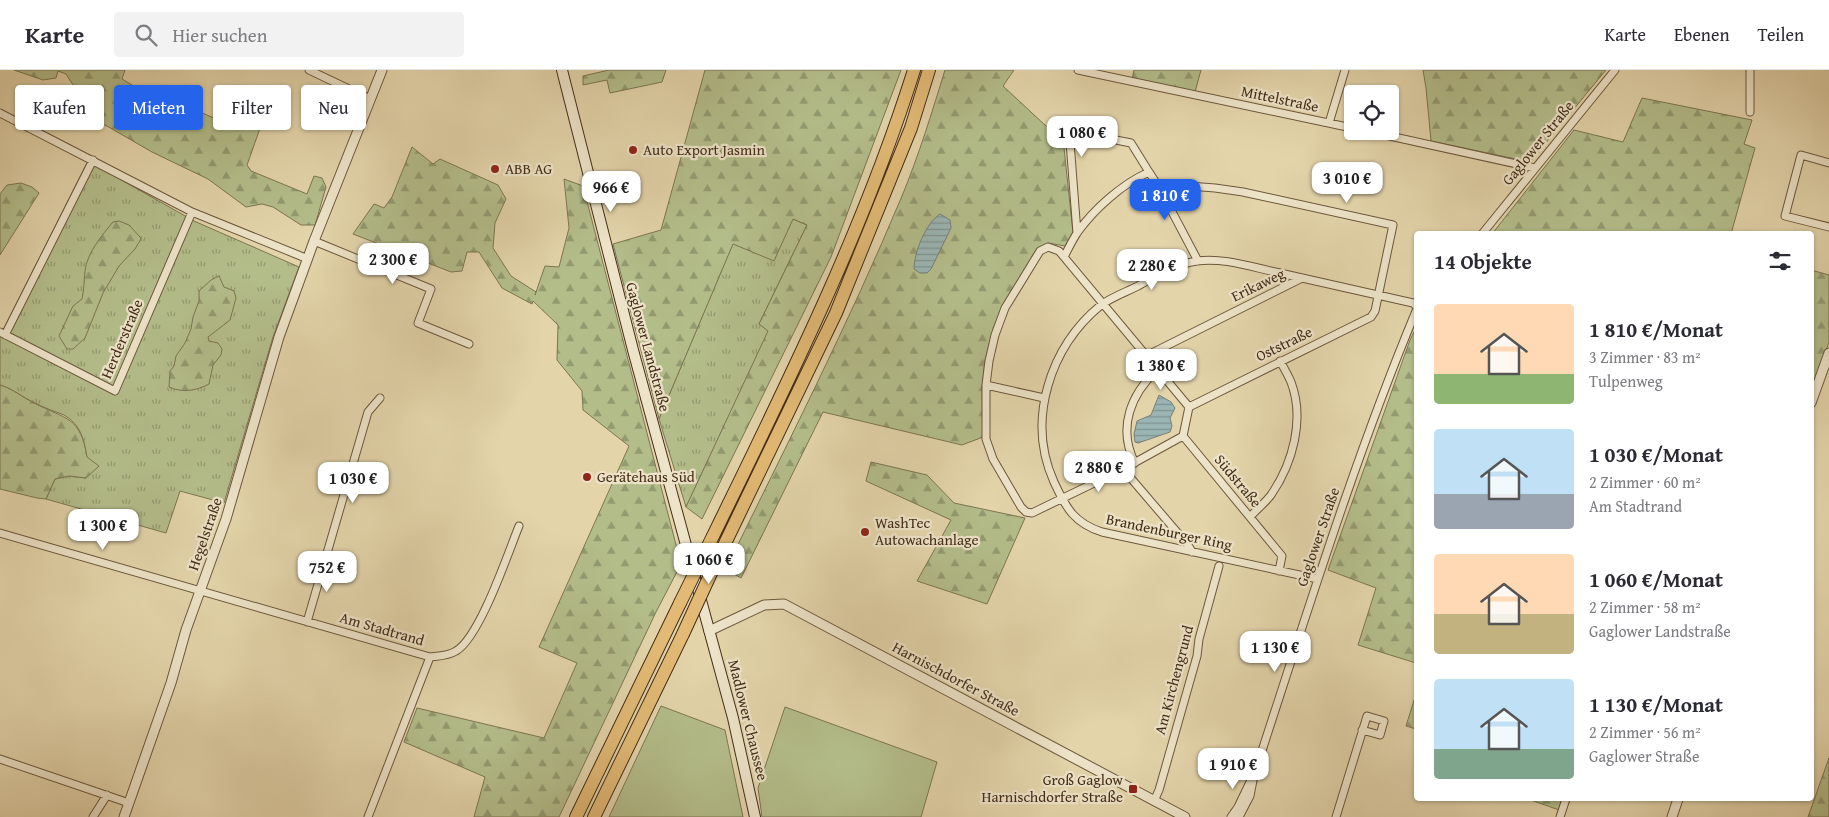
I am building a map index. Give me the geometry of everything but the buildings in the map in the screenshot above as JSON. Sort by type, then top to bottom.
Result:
[{"type":"highway","points":[[576,817],[768,422],[857,227],[894,130],[914,70]]},
{"type":"highway","points":[[594,817],[836,313],[911,128],[929,70]]},
{"type":"main road","name":"Gaglower Landstraße","points":[[562,70],[636,362],[709,631]]},
{"type":"main road","name":"Madlower Chaussee","points":[[709,631],[742,754],[755,817]]},
{"type":"street","points":[[309,70],[370,99]]},
{"type":"street","name":"Hegelstraße","points":[[124,817],[171,683],[186,630],[226,519],[279,337],[314,241],[382,70]]},
{"type":"street","name":"Mittelstraße","points":[[1078,70],[1344,126]]},
{"type":"street","name":"Mittelstraße","points":[[1329,123],[1345,70]]},
{"type":"street","name":"Gaglower Straße","points":[[1484,231],[1615,70]]},
{"type":"street","points":[[1750,70],[1750,112]]},
{"type":"street","points":[[0,113],[192,212],[308,259]]},
{"type":"street","points":[[1077,233],[1070,142],[1072,134],[1076,132],[1131,143],[1160,189],[1198,261]]},
{"type":"street","points":[[1399,138],[1535,168]]},
{"type":"street","points":[[1829,162],[1801,155],[1785,216],[1829,227]]},
{"type":"street","name":"Herderstraße","points":[[93,160],[2,333],[115,391],[192,212]]},
{"type":"street","points":[[1064,257],[1077,233],[1107,202],[1127,185],[1149,172]]},
{"type":"street","name":"Oststraße","points":[[1160,189],[1189,186],[1243,192],[1393,225],[1374,313],[1371,317],[1188,407]]},
{"type":"street","points":[[314,241],[431,289],[418,323],[469,344]]},
{"type":"street","points":[[1048,247],[1059,251],[1064,257],[1188,407],[1183,436],[1123,469],[1032,513],[1026,512],[1021,508],[993,459],[986,439],[986,385],[995,335],[1009,301],[1040,251],[1048,247]]},
{"type":"street","name":"Brandenburger Ring","points":[[1318,579],[1089,528],[1075,518],[1062,499],[1051,475],[1043,445],[1042,420],[1044,398],[1049,379],[1064,349],[1085,320],[1103,304],[1165,271],[1198,261],[1234,263],[1414,304]]},
{"type":"street","name":"Erikaweg","points":[[1146,356],[1302,278]]},
{"type":"street","name":"Gaglower Straße","points":[[1231,817],[1238,808],[1254,774],[1318,579],[1393,367],[1414,316]]},
{"type":"street","points":[[1814,395],[1829,353]]},
{"type":"street","points":[[1250,517],[1268,499],[1285,472],[1296,433],[1296,404],[1291,382],[1280,361]]},
{"type":"street","points":[[1134,463],[1129,450],[1127,436],[1127,425],[1131,407],[1136,393],[1157,370]]},
{"type":"street","points":[[986,385],[1044,398]]},
{"type":"street","points":[[308,622],[368,412],[380,398]]},
{"type":"street","name":"Südstraße","points":[[1183,436],[1282,556],[1279,570]]},
{"type":"street","points":[[1123,469],[1192,552]]},
{"type":"street","name":"Am Stadtrand","points":[[0,533],[430,657],[446,656],[457,651],[467,642],[483,613],[519,526]]},
{"type":"street","name":"Am Kirchengrund","points":[[1154,801],[1159,790],[1197,656],[1199,639],[1219,566]]},
{"type":"street","name":"Harnischdorfer Straße","points":[[709,631],[756,608],[772,604],[784,604],[1185,817]]},
{"type":"street","points":[[368,817],[430,657]]},
{"type":"street","points":[[1336,817],[1362,730]]},
{"type":"street","points":[[0,759],[129,803]]},
{"type":"street","name":"Gaglower Straße","points":[[1239,817],[1250,796],[1254,774]]},
{"type":"street","points":[[93,817],[107,795]]},
{"type":"street","points":[[1560,817],[1565,801]]},
{"type":"street","points":[[1672,817],[1677,801]]},
{"type":"green space","points":[[14,70],[125,70],[122,79],[132,85],[114,85],[114,130],[203,130],[203,113],[213,118],[213,130],[259,130],[247,165],[251,171],[307,194],[314,176],[322,178],[326,187],[315,225],[301,225],[273,207],[262,204],[246,207],[208,179],[152,152],[104,125],[104,85],[73,85],[66,74],[58,71],[56,78],[43,80]]},
{"type":"green space","points":[[609,70],[666,70],[662,82],[610,93],[607,80],[583,85],[583,76]]},
{"type":"green space","points":[[705,70],[901,70],[831,257],[702,519],[686,507],[768,331],[759,324],[807,225],[793,219],[774,261],[733,244],[659,419],[613,244],[661,230]]},
{"type":"green space","points":[[945,70],[1014,70],[1003,86],[1060,139],[1064,148],[1073,233],[1065,246],[1048,243],[1037,248],[1002,307],[985,360],[982,387],[983,437],[962,445],[823,412],[741,578],[726,569],[861,291],[914,165]]},
{"type":"green space","points":[[1134,70],[1201,70],[1195,92],[1132,79]]},
{"type":"green space","points":[[1423,70],[1606,70],[1530,162],[1431,141]]},
{"type":"green space","points":[[1642,98],[1752,120],[1744,144],[1755,148],[1732,231],[1494,231],[1574,130],[1623,142]]},
{"type":"green space","points":[[412,147],[433,164],[440,159],[498,185],[506,199],[495,223],[493,248],[511,276],[536,292],[535,295],[545,266],[559,267],[569,228],[564,179],[583,186],[681,564],[656,612],[559,817],[474,817],[485,777],[404,742],[417,708],[544,738],[577,663],[539,647],[629,446],[583,410],[582,391],[557,360],[558,325],[533,301],[532,304],[502,288],[479,252],[467,252],[462,271],[451,272],[353,234],[374,204],[384,208],[392,197]]},
{"type":"green space","points":[[88,161],[194,221],[299,267],[273,337],[224,503],[180,491],[166,533],[46,499],[55,479],[68,476],[86,478],[86,451],[81,435],[72,420],[64,415],[38,405],[0,385],[0,336]]},
{"type":"green space","points":[[21,183],[32,187],[39,193],[0,255],[0,194],[7,185]]},
{"type":"green space","points":[[793,219],[807,225],[759,324],[769,331],[686,507],[659,419],[733,243]]},
{"type":"green space","points":[[119,221],[129,225],[141,239],[135,249],[119,266],[103,293],[85,338],[73,349],[67,349],[59,336],[73,306],[82,299],[86,264],[96,245],[109,227],[113,222]]},
{"type":"green space","points":[[1814,271],[1829,275],[1829,342],[1814,384]]},
{"type":"green space","points":[[219,276],[224,287],[234,291],[236,298],[230,320],[208,337],[209,341],[218,343],[222,349],[221,355],[213,365],[209,384],[189,390],[169,387],[170,371],[191,329],[199,301],[199,291],[211,280]]},
{"type":"green space","points":[[1414,332],[1414,662],[1358,645],[1376,588],[1328,570]]},
{"type":"green space","points":[[0,385],[70,421],[76,426],[80,434],[87,457],[99,466],[86,478],[69,476],[55,479],[46,499],[0,489]]},
{"type":"green space","points":[[871,462],[927,475],[954,503],[1025,518],[987,604],[917,581],[951,520],[866,481]]},
{"type":"green space","points":[[1414,700],[1414,728],[1406,726]]},
{"type":"green space","points":[[661,706],[725,730],[743,817],[609,817]]},
{"type":"green space","points":[[785,707],[937,762],[921,817],[762,817],[758,788]]},
{"type":"green space","points":[[1829,758],[1829,817],[1808,817]]},
{"type":"green space","points":[[1534,801],[1562,801],[1559,810]]},
{"type":"water","points":[[940,214],[950,220],[951,228],[931,269],[927,273],[920,273],[914,269],[916,254],[930,224]]},
{"type":"water","points":[[1159,395],[1171,402],[1175,408],[1170,418],[1172,426],[1170,432],[1138,443],[1135,442],[1134,434],[1137,421],[1151,415]]},
{"type":"place","name":"Auto Export Jasmin","points":[[633,150]]},
{"type":"place","name":"ABB AG","points":[[495,169]]},
{"type":"place","name":"Gerätehaus Süd","points":[[587,477]]},
{"type":"place","name":"WashTec Autowachanlage","points":[[865,532]]},
{"type":"place","name":"Groß Gaglow Harnischdorfer Straße","points":[[1133,789]]}]
